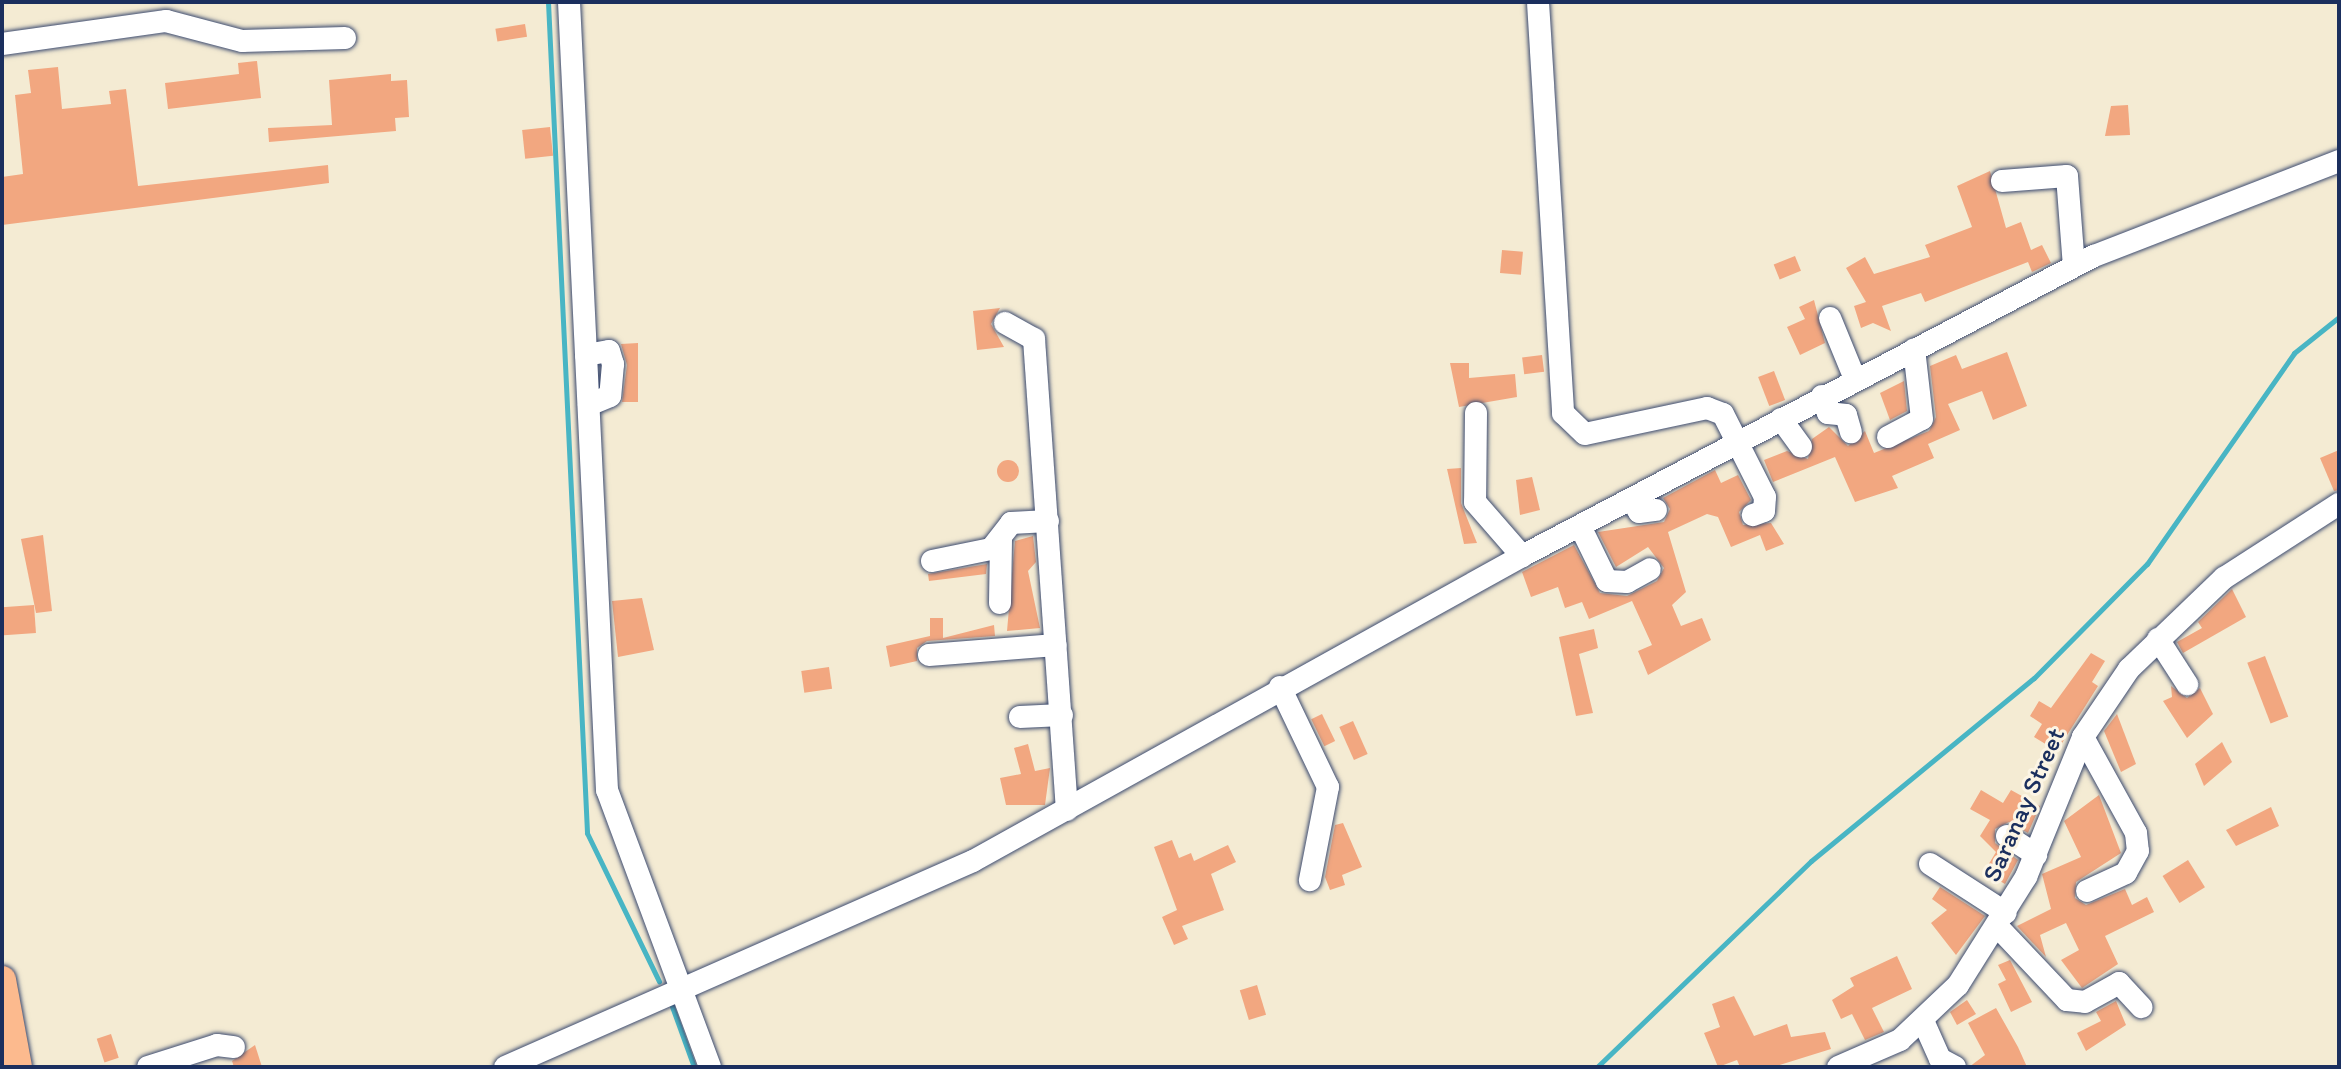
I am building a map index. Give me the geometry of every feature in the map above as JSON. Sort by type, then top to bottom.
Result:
[{"type":"main road","points":[[2,980],[18,1067]]},
{"type":"street","points":[[569,2],[607,790],[683,983],[710,1067]]},
{"type":"street","points":[[1538,2],[1563,413],[1585,434],[1610,434],[1707,408],[1723,414],[1765,497],[1764,511],[1753,515]]},
{"type":"street","points":[[2,44],[166,21],[242,41],[345,38]]},
{"type":"street","points":[[505,1067],[683,983],[973,861],[1280,687],[1522,556],[2074,266],[2339,161]]},
{"type":"street","points":[[2002,181],[2067,176],[2074,266]]},
{"type":"street","points":[[1830,318],[1855,379]]},
{"type":"street","points":[[1005,323],[1034,339],[1048,521],[1044,602],[1056,645],[1067,810]]},
{"type":"street","points":[[1888,437],[1922,419],[1914,349]]},
{"type":"street","points":[[1822,396],[1828,413],[1846,415],[1851,432]]},
{"type":"street","points":[[1476,413],[1472,494],[1522,556]]},
{"type":"street","points":[[1781,419],[1801,447]]},
{"type":"street","points":[[1631,499],[1644,514],[1656,510]]},
{"type":"street","name":"Saranay Street","points":[[1838,1067],[1924,1023],[2001,920],[2036,855],[2083,737],[2158,639],[2224,578],[2339,504]]},
{"type":"street","points":[[1000,603],[1001,540],[1011,523],[1048,521]]},
{"type":"street","points":[[1580,526],[1607,581],[1627,582],[1650,569]]},
{"type":"street","points":[[932,561],[1001,540]]},
{"type":"street","points":[[2158,639],[2187,684]]},
{"type":"street","points":[[929,655],[1056,645]]},
{"type":"street","points":[[1280,687],[1328,787],[1310,880]]},
{"type":"street","points":[[1020,717],[1062,715]]},
{"type":"street","points":[[2083,737],[2136,833],[2138,851],[2126,873],[2087,891]]},
{"type":"street","points":[[2007,836],[2036,855]]},
{"type":"street","points":[[1930,864],[2001,920],[2067,1000],[2085,1002],[2119,983],[2141,1007]]},
{"type":"street","points":[[1924,1023],[1940,1059],[1955,1067]]},
{"type":"street","points":[[148,1067],[217,1045],[234,1047]]},
{"type":"building","points":[[525,24],[527,37],[497,42],[495,29]]},
{"type":"building","points":[[257,61],[261,98],[168,109],[165,83],[239,74],[238,63]]},
{"type":"building","points":[[58,67],[62,109],[111,104],[109,91],[126,89],[138,186],[328,165],[329,183],[2,225],[2,177],[23,174],[15,95],[31,93],[28,70]]},
{"type":"building","points":[[391,74],[391,81],[407,80],[409,117],[395,118],[396,131],[269,142],[268,128],[332,125],[329,80]]},
{"type":"building","points":[[2128,105],[2130,135],[2105,136],[2111,106]]},
{"type":"building","points":[[550,127],[553,156],[525,159],[522,130]]},
{"type":"building","points":[[1990,171],[2006,228],[2021,222],[2031,250],[2042,245],[2051,263],[2032,272],[2028,262],[1925,302],[1921,293],[1882,306],[1891,331],[1873,323],[1861,328],[1854,306],[1866,302],[1846,268],[1865,257],[1874,274],[1930,257],[1925,245],[1972,227],[1957,186]]},
{"type":"building","points":[[1502,250],[1523,252],[1521,275],[1500,273]]},
{"type":"building","points":[[1795,256],[1801,271],[1780,279],[1774,265]]},
{"type":"building","points":[[1814,300],[1825,343],[1800,355],[1787,327],[1805,319],[1799,307]]},
{"type":"building","points":[[1000,308],[991,324],[1004,347],[977,350],[973,311]]},
{"type":"building","points":[[638,343],[638,402],[622,402],[627,365],[621,344]]},
{"type":"building","points":[[2007,352],[2027,406],[1993,420],[1982,391],[1948,404],[1960,430],[1928,444],[1934,458],[1892,476],[1898,488],[1855,502],[1835,457],[1773,482],[1764,460],[1787,451],[1808,459],[1812,439],[1829,427],[1848,446],[1865,431],[1874,453],[1929,431],[1936,417],[1930,366],[1956,355],[1962,369]]},
{"type":"building","points":[[1542,355],[1544,372],[1524,374],[1522,357]]},
{"type":"building","points":[[1450,363],[1469,363],[1469,378],[1515,374],[1517,397],[1459,407]]},
{"type":"building","points":[[1774,371],[1785,400],[1769,406],[1758,377]]},
{"type":"building","points":[[1904,381],[1907,411],[1890,420],[1880,393]]},
{"type":"building","points":[[2339,450],[2339,490],[2334,491],[2320,458]]},
{"type":"building","points":[[1004,460],[1012,460],[1019,471],[1012,482],[1004,482],[997,475],[997,467]]},
{"type":"building","points":[[1461,468],[1461,503],[1477,543],[1464,544],[1447,469]]},
{"type":"building","points":[[1715,470],[1721,483],[1738,475],[1751,500],[1739,512],[1743,525],[1771,523],[1784,544],[1766,551],[1760,535],[1731,547],[1718,517],[1707,514],[1668,532],[1686,592],[1672,605],[1681,626],[1702,618],[1711,640],[1648,675],[1638,651],[1652,645],[1632,601],[1589,619],[1582,602],[1565,608],[1558,587],[1531,597],[1522,572],[1574,545],[1600,593],[1627,596],[1657,581],[1664,568],[1648,547],[1616,567],[1598,532],[1664,522],[1670,509],[1663,498]]},
{"type":"building","points":[[1532,477],[1540,510],[1520,515],[1516,480]]},
{"type":"building","points":[[43,535],[52,611],[36,613],[21,539]]},
{"type":"building","points":[[1033,536],[1036,562],[1028,571],[1040,628],[1007,631],[1015,541]]},
{"type":"building","points":[[987,564],[986,574],[929,581],[928,574]]},
{"type":"building","points":[[2232,589],[2246,617],[2183,653],[2177,642],[2202,628],[2198,622]]},
{"type":"building","points":[[642,598],[654,650],[618,657],[612,601]]},
{"type":"building","points":[[34,605],[36,633],[4,635],[2,607]]},
{"type":"building","points":[[930,618],[943,618],[943,638],[994,625],[995,636],[927,641],[917,648],[917,661],[890,667],[886,646],[930,636]]},
{"type":"building","points":[[1594,629],[1598,648],[1579,654],[1593,713],[1576,716],[1559,637]]},
{"type":"building","points":[[2091,653],[2105,661],[2092,682],[2098,686],[2057,751],[2034,737],[2042,724],[2030,716],[2039,701],[2051,708]]},
{"type":"building","points":[[2265,656],[2288,717],[2271,723],[2247,663]]},
{"type":"building","points":[[829,667],[832,689],[804,693],[801,671]]},
{"type":"building","points":[[2171,686],[2187,698],[2200,688],[2213,714],[2187,738],[2163,701],[2172,697]]},
{"type":"building","points":[[1322,714],[1335,741],[1324,746],[1311,719]]},
{"type":"building","points":[[2117,714],[2136,764],[2121,772],[2104,731]]},
{"type":"building","points":[[1353,721],[1368,754],[1354,760],[1339,727]]},
{"type":"building","points":[[2222,742],[2232,762],[2204,786],[2195,764]]},
{"type":"building","points":[[1028,744],[1035,771],[1050,768],[1045,805],[1006,805],[1000,778],[1021,774],[1014,748]]},
{"type":"building","points":[[1981,790],[2003,803],[2011,790],[2040,806],[2028,833],[2009,822],[1995,829],[1995,843],[2018,860],[2005,884],[1984,872],[1996,852],[1980,836],[1990,820],[1970,809]]},
{"type":"building","points":[[2099,795],[2121,853],[2076,882],[2075,898],[2086,905],[2125,889],[2132,905],[2147,897],[2154,912],[2105,936],[2118,964],[2082,988],[2061,960],[2079,950],[2066,923],[2040,935],[2046,957],[2017,926],[2051,909],[2042,874],[2081,857],[2064,821]]},
{"type":"building","points":[[2271,807],[2279,826],[2236,846],[2226,830]]},
{"type":"building","points":[[1343,823],[1362,867],[1342,875],[1345,885],[1330,890],[1325,877],[1335,825]]},
{"type":"building","points":[[1172,840],[1179,858],[1191,853],[1194,861],[1228,845],[1236,862],[1211,874],[1224,910],[1182,926],[1188,939],[1174,945],[1162,917],[1177,910],[1154,847]]},
{"type":"building","points":[[2188,860],[2205,887],[2180,903],[2163,876]]},
{"type":"building","points":[[1940,887],[1985,916],[1956,955],[1931,923],[1947,910],[1932,899]]},
{"type":"building","points":[[1897,956],[1912,989],[1872,1008],[1884,1032],[1865,1040],[1852,1014],[1841,1019],[1832,1000],[1854,986],[1850,978]]},
{"type":"building","points":[[2010,960],[2032,1002],[2011,1012],[1998,984],[2006,980],[1998,965]]},
{"type":"building","points":[[1257,985],[1266,1015],[1249,1020],[1240,990]]},
{"type":"building","points":[[1734,996],[1754,1036],[1787,1024],[1791,1037],[1825,1032],[1831,1049],[1773,1067],[1740,1067],[1737,1060],[1718,1067],[1704,1033],[1720,1027],[1712,1004]]},
{"type":"building","points":[[1967,1000],[1976,1014],[1957,1025],[1950,1012]]},
{"type":"building","points":[[2116,1001],[2126,1025],[2086,1051],[2077,1033],[2101,1021],[2096,1012]]},
{"type":"building","points":[[1996,1008],[2027,1067],[1969,1067],[1985,1055],[1968,1023]]},
{"type":"building","points":[[111,1034],[119,1058],[104,1062],[97,1039]]},
{"type":"building","points":[[255,1045],[262,1067],[234,1067],[232,1061]]},
{"type":"waterway","points":[[548,2],[587,833],[659,981]]},
{"type":"waterway","points":[[1597,1067],[1811,861],[2034,678],[2147,564],[2294,353],[2339,317]]},
{"type":"waterway","points":[[670,1001],[694,1067]]}]
